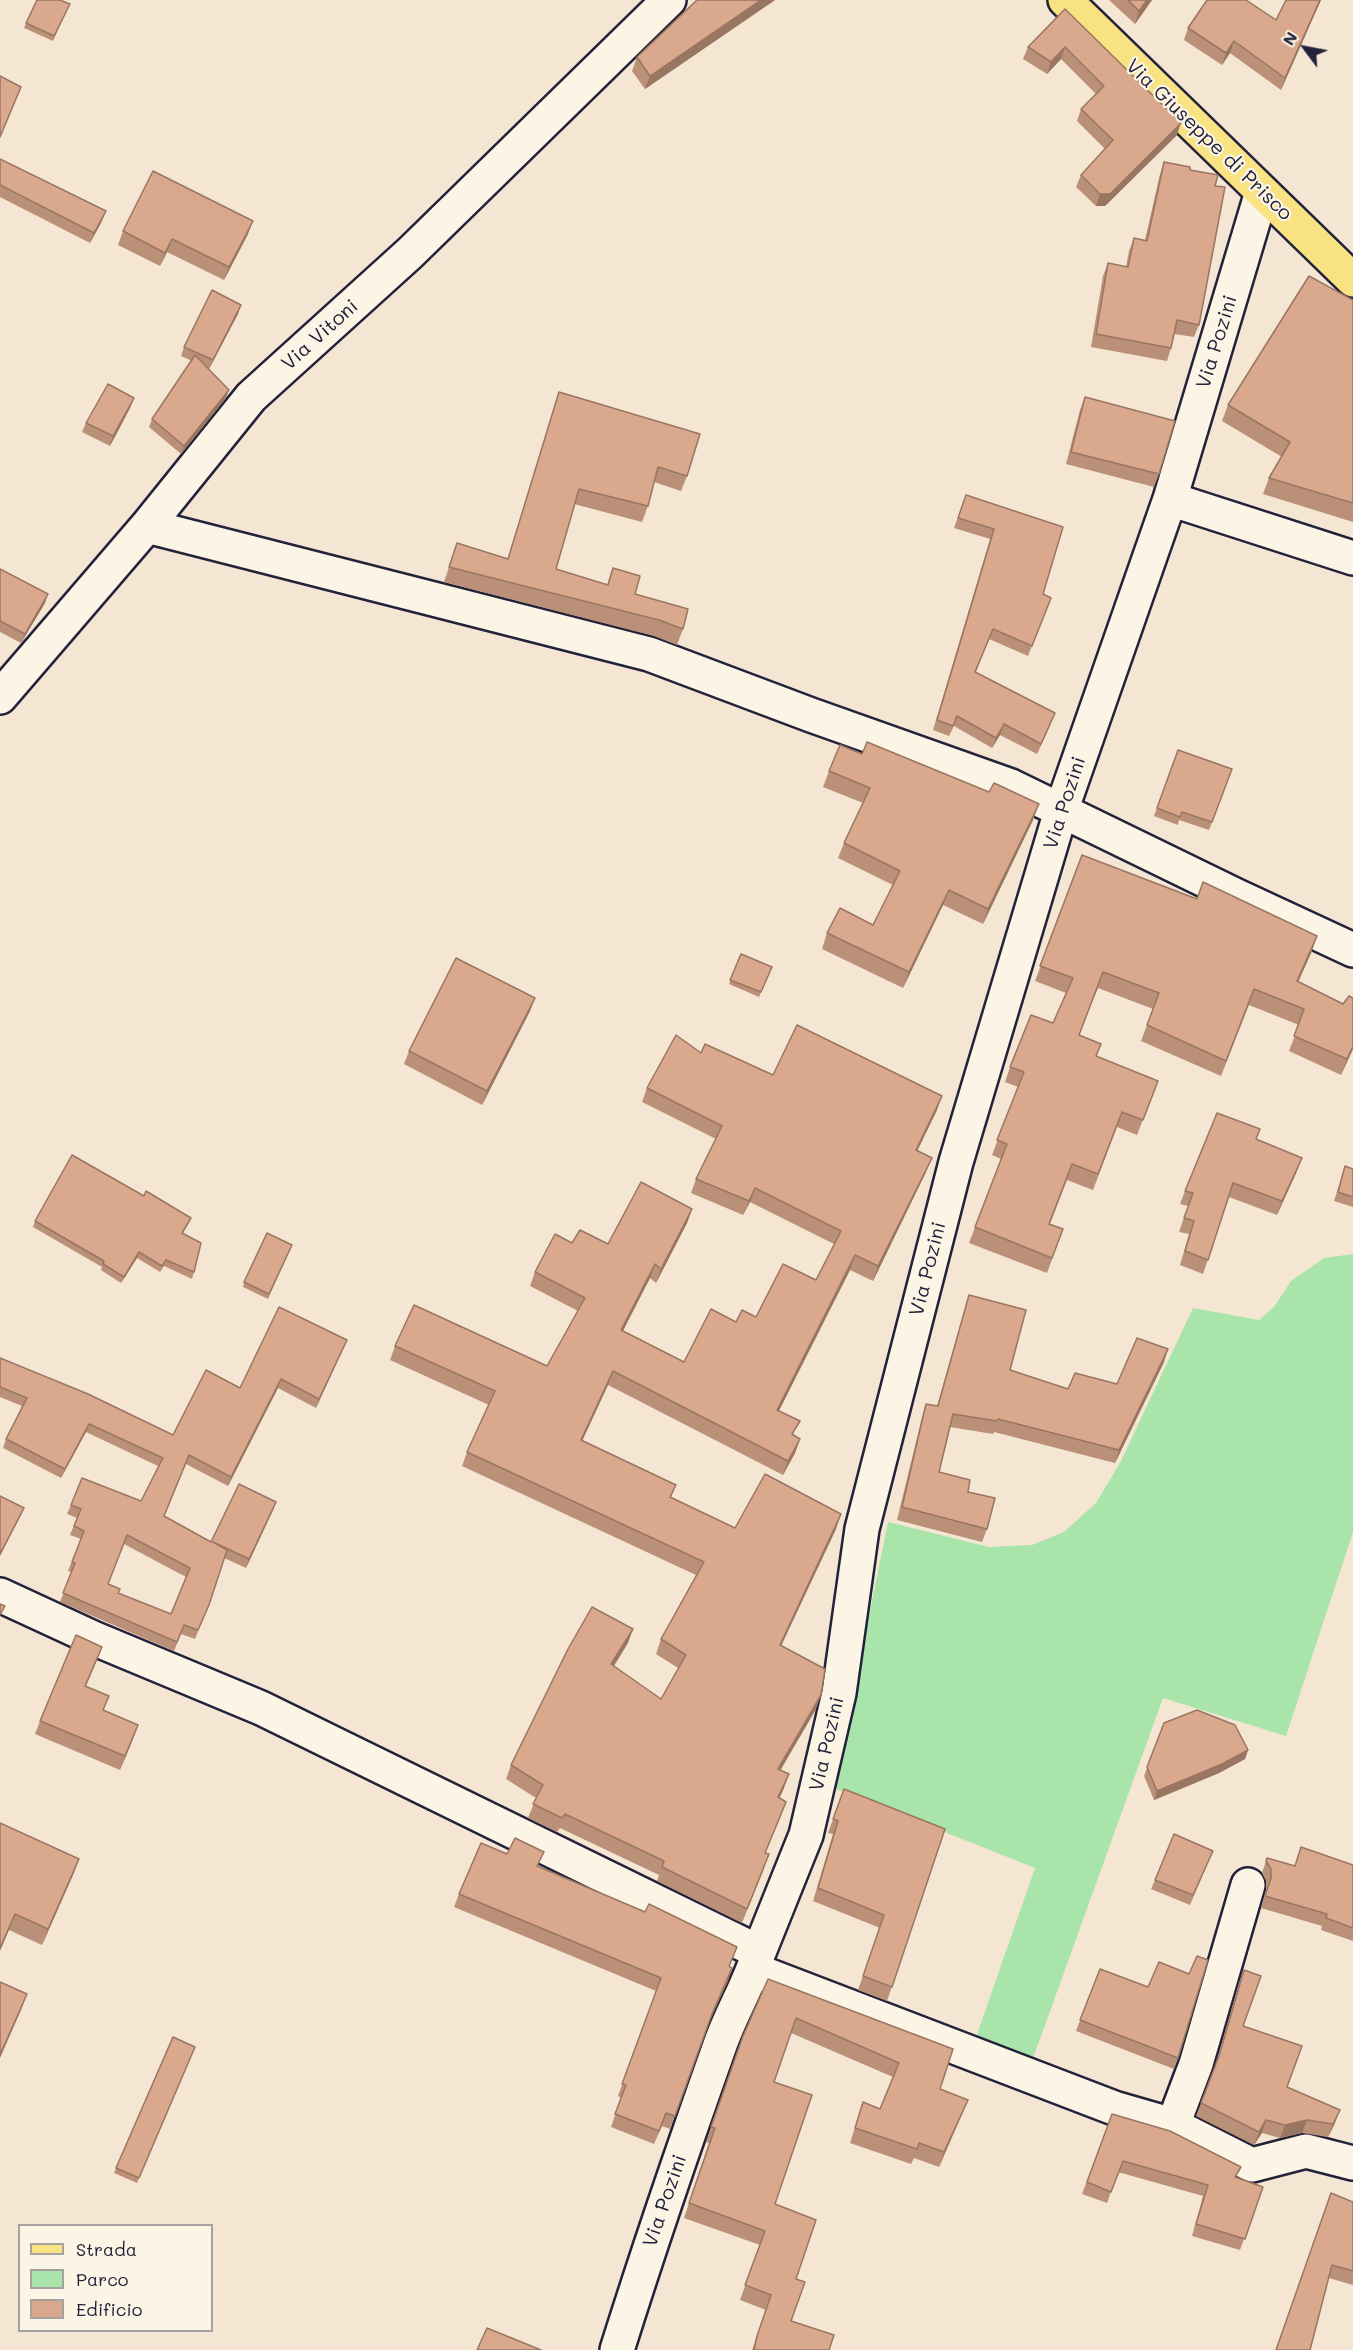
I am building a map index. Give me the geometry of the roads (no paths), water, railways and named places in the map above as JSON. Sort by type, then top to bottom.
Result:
[{"type":"main road","name":"Via Giuseppe di Prisco","points":[[1065,0],[1353,280]]},
{"type":"street","name":"Via Vitoni","points":[[0,697],[147,526],[251,397],[410,253],[669,0]]},
{"type":"street","name":"Via Pozini","points":[[617,2350],[658,2221],[727,2025],[756,1961],[806,1835],[839,1693],[864,1517],[956,1162],[1061,811],[1170,499],[1262,192]]},
{"type":"street","points":[[1170,499],[1353,558]]},
{"type":"street","points":[[147,526],[650,654],[811,716],[1011,786],[1353,950]]},
{"type":"street","points":[[0,1595],[93,1638],[261,1708],[756,1961],[1114,2108],[1173,2125],[1252,2165],[1306,2151],[1353,2163]]},
{"type":"street","points":[[1173,2125],[1196,2064],[1248,1885]]}]
